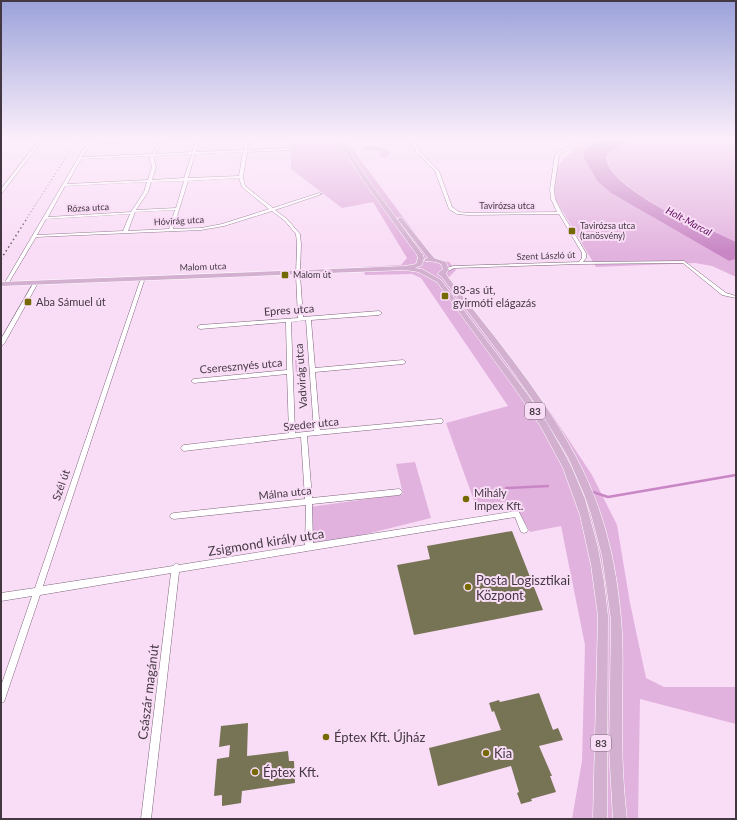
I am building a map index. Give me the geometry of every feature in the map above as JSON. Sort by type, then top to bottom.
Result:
[{"type":"main road","name":"83","points":[[363,177],[420,254],[422,268],[439,281],[528,400],[547,430],[574,481],[585,513],[595,553],[603,616],[604,648],[600,819]]},
{"type":"main road","points":[[369,177],[432,259],[446,268],[436,274],[422,268],[432,259]]},
{"type":"main road","name":"Malom utca","points":[[4,284],[422,268]]},
{"type":"main road","name":"83","points":[[446,268],[449,283],[552,423],[577,467],[597,517],[610,572],[616,619],[616,747],[617,794],[620,819]]},
{"type":"street","points":[[1,192],[12,177]]},
{"type":"street","points":[[4,284],[69,177]]},
{"type":"street","points":[[125,232],[133,212],[146,192],[151,177]]},
{"type":"street","points":[[64,185],[236,177]]},
{"type":"street","points":[[241,177],[243,186],[286,220],[298,234],[300,244],[298,272],[301,318]]},
{"type":"street","name":"Tavirózsa utca","points":[[440,177],[448,205],[455,212],[468,214],[560,213]]},
{"type":"street","name":"Szent László út","points":[[446,268],[580,263],[584,258],[584,253],[553,199],[552,189],[553,177]]},
{"type":"street","points":[[171,230],[186,180]]},
{"type":"street","name":"Hóvirág utca","points":[[34,236],[202,229],[223,225],[320,194]]},
{"type":"street","name":"Rózsa utca","points":[[44,218],[178,209]]},
{"type":"street","points":[[580,263],[684,262],[724,294],[736,297]]},
{"type":"street","name":"Szél út","points":[[1,699],[143,278]]},
{"type":"street","points":[[1,344],[36,283]]},
{"type":"street","name":"Epres utca","points":[[200,327],[379,313]]},
{"type":"street","name":"Vadvirág utca","points":[[308,318],[317,433]]},
{"type":"street","points":[[288,320],[292,435]]},
{"type":"street","points":[[312,370],[403,362]]},
{"type":"street","name":"Cseresznyés utca","points":[[194,381],[290,372]]},
{"type":"street","name":"Szeder utca","points":[[184,448],[292,435],[440,421]]},
{"type":"street","points":[[304,434],[308,501],[308,548]]},
{"type":"street","name":"Málna utca","points":[[174,516],[399,492]]},
{"type":"street","name":"Zsigmond király utca","points":[[1,596],[517,514],[524,530]]},
{"type":"street","name":"Császár magánút","points":[[146,819],[176,568]]},
{"type":"shaded area","points":[[302,177],[373,177],[434,259],[449,262],[456,270],[447,279],[553,416],[592,475],[617,525],[630,603],[646,678],[664,687],[736,687],[736,724],[640,699],[638,819],[572,819],[582,761],[585,645],[561,526],[530,532],[514,503],[477,509],[446,423],[508,406],[421,278],[412,274],[365,275],[363,267],[401,265],[407,258],[373,202],[342,208]]},
{"type":"shaded area","points":[[554,177],[595,177],[611,193],[729,261],[736,259],[736,277],[712,266],[695,263],[596,267],[556,200]]},
{"type":"shaded area","name":"Holt-Marcal","points":[[595,177],[617,177],[631,189],[662,209],[703,231],[709,229],[736,242],[736,259],[729,261],[611,193]]},
{"type":"shaded area","points":[[618,177],[736,177],[736,242],[710,229],[703,231],[662,209],[631,188]]},
{"type":"shaded area","points":[[305,359],[306,375],[296,376],[295,360]]},
{"type":"shaded area","points":[[415,462],[431,518],[346,539],[312,543],[310,507],[403,494],[396,464]]},
{"type":"building","name":"Posta Logisztikai Központ","points":[[512,531],[543,610],[414,635],[397,565],[430,559],[427,546]]},
{"type":"building","name":"Kia","points":[[539,693],[553,730],[558,728],[563,740],[539,746],[552,776],[550,776],[556,792],[531,799],[532,801],[521,804],[511,766],[438,786],[429,748],[501,730],[494,711],[492,712],[489,703]]},
{"type":"building","name":"Éptex Kft.","points":[[248,723],[247,756],[288,751],[289,761],[294,761],[295,783],[242,791],[241,803],[222,806],[222,795],[214,796],[217,759],[229,757],[230,745],[219,747],[221,726]]},
{"type":"waterway","points":[[593,492],[608,497],[736,475]]},
{"type":"waterway","points":[[506,488],[548,486]]},
{"type":"railway","points":[[25,221],[53,177]]},
{"type":"railway","points":[[1,259],[26,220]]},
{"type":"place","name":"Tavirózsa utca (tanösvény)","points":[[572,231]]},
{"type":"place","name":"Malom út","points":[[285,275]]},
{"type":"place","name":"83-as út, gyirmóti elágazás","points":[[445,296]]},
{"type":"place","name":"Aba Sámuel út","points":[[28,302]]},
{"type":"place","name":"Mihály Impex Kft.","points":[[466,499]]},
{"type":"place","name":"Posta Logisztikai Központ","points":[[468,587]]},
{"type":"place","name":"Éptex Kft. Újház","points":[[326,737]]},
{"type":"place","name":"Kia","points":[[486,753]]},
{"type":"place","name":"Éptex Kft.","points":[[255,772]]}]
